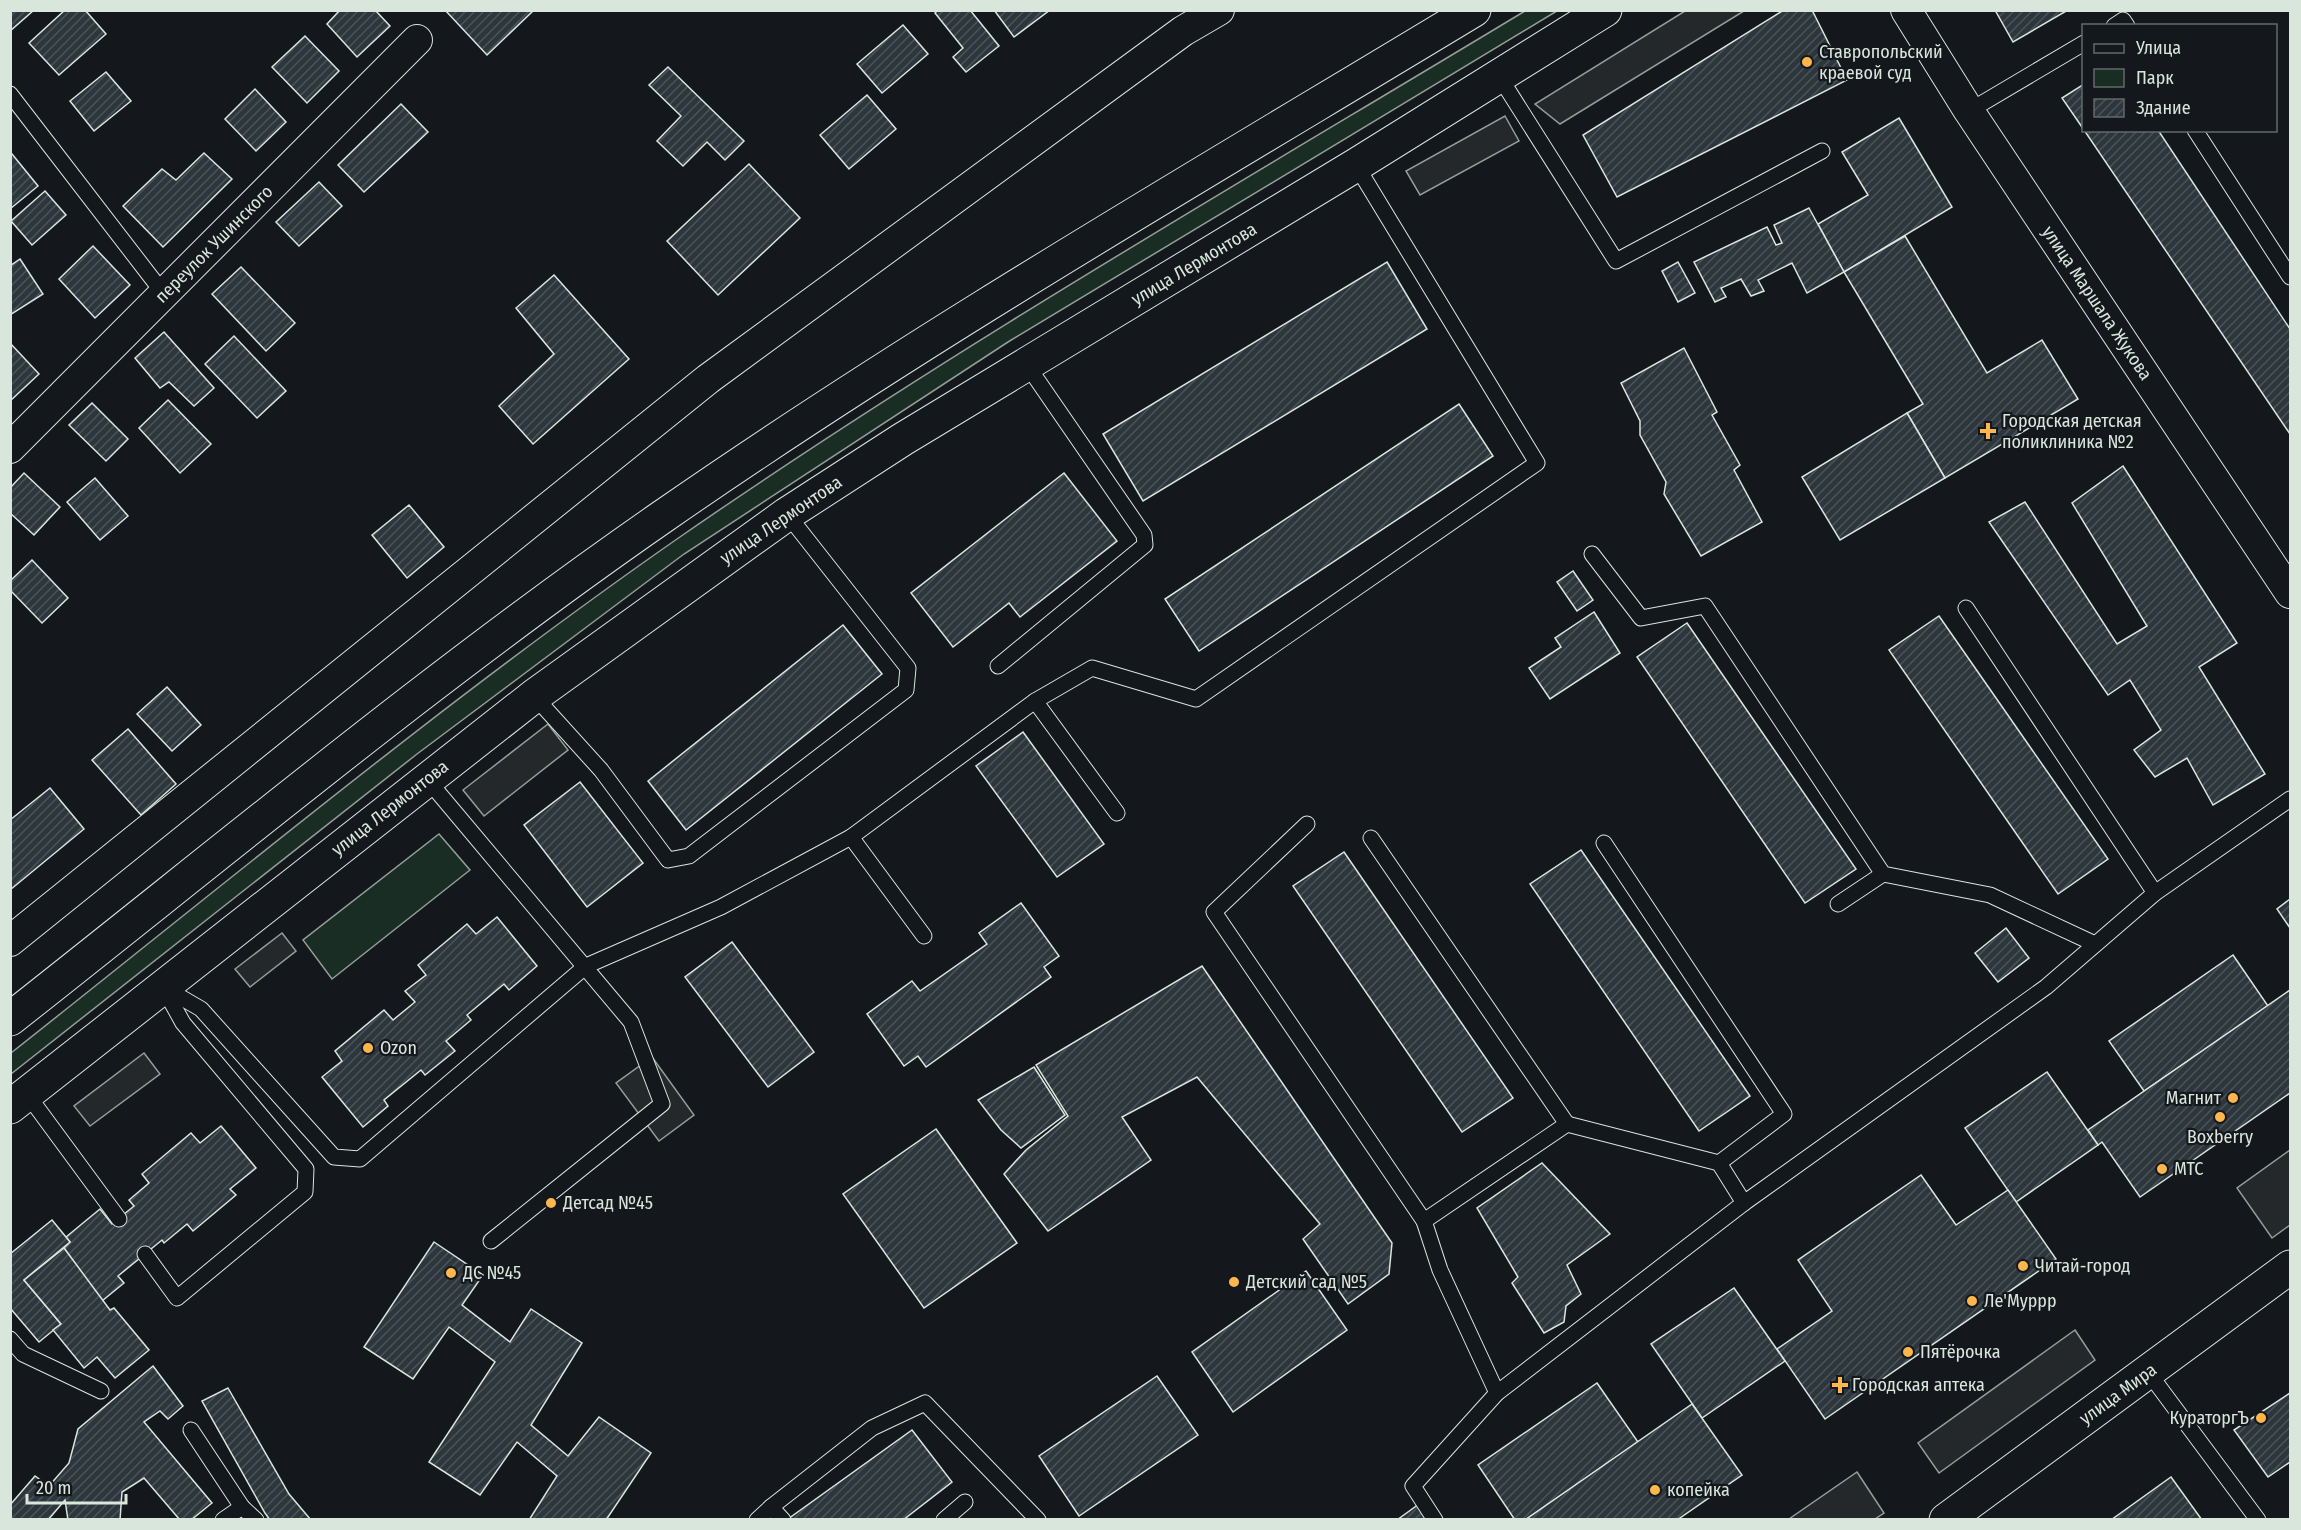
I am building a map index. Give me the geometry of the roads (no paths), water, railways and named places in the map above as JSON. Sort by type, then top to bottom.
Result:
[{"type":"main road","points":[[10,1019],[390,720],[659,519],[778,438],[975,313],[1474,10]]},
{"type":"main road","name":"улица Лермонтова","points":[[19,1100],[426,778],[534,696],[787,514],[903,440],[1356,165],[1605,10]]},
{"type":"main road","name":"улица Мира","points":[[1946,1520],[2290,1267]]},
{"type":"street","points":[[10,941],[708,379],[1175,21],[1219,10]]},
{"type":"street","name":"улица Маршала Жукова","points":[[1906,10],[1969,111],[2290,593]]},
{"type":"street","name":"переулок Ушинского","points":[[10,448],[417,40]]},
{"type":"lane","points":[[1969,111],[2082,44]]},
{"type":"lane","points":[[1499,76],[1616,261],[1822,151]]},
{"type":"lane","points":[[10,94],[164,294]]},
{"type":"lane","points":[[2196,132],[2290,277]]},
{"type":"lane","points":[[162,987],[201,1009],[334,1157],[360,1159],[586,966],[721,907],[851,837],[1035,701],[1092,668],[1196,699],[1537,463],[1356,165]]},
{"type":"lane","points":[[998,666],[1145,545],[1144,535],[1027,365]]},
{"type":"lane","points":[[534,696],[601,770],[668,860],[689,856],[906,690],[908,668],[787,514]]},
{"type":"lane","points":[[1592,554],[1641,618],[1705,606],[1883,874]]},
{"type":"lane","points":[[1966,608],[2155,893]]},
{"type":"lane","points":[[1035,701],[1117,813]]},
{"type":"lane","points":[[426,778],[631,1022],[662,1104],[491,1241]]},
{"type":"lane","points":[[1435,1520],[1413,1486],[1497,1393],[1744,1203],[2046,987],[2155,893],[2290,800]]},
{"type":"lane","points":[[1307,824],[1214,912],[1424,1221],[1440,1270],[1497,1393]]},
{"type":"lane","points":[[851,837],[924,936]]},
{"type":"lane","points":[[1371,838],[1567,1124],[1719,1163],[1744,1203]]},
{"type":"lane","points":[[1604,843],[1784,1114],[1719,1163]]},
{"type":"lane","points":[[1838,904],[1883,874],[1990,895],[2095,944]]},
{"type":"lane","points":[[145,1254],[177,1298],[305,1192],[306,1169],[183,1023],[162,987]]},
{"type":"lane","points":[[19,1100],[119,1219]]},
{"type":"lane","points":[[1424,1221],[1567,1124]]},
{"type":"lane","points":[[10,1339],[23,1354],[101,1391]]},
{"type":"lane","points":[[2148,1372],[2258,1520]]},
{"type":"lane","points":[[757,1520],[872,1428],[925,1403],[1038,1520]]},
{"type":"lane","points":[[191,1430],[242,1507],[256,1520]]},
{"type":"lane","points":[[944,1520],[965,1502]]},
{"type":"lane","points":[[223,1520],[242,1507]]},
{"type":"lane","points":[[771,1507],[783,1520]]},
{"type":"place","name":"Ставропольский краевой суд","points":[[1807,62]]},
{"type":"place","name":"Городская детская поликлиника №2","points":[[1988,431]]},
{"type":"place","name":"Ozon","points":[[368,1048]]},
{"type":"place","name":"Магнит","points":[[2233,1098]]},
{"type":"place","name":"Boxberry","points":[[2220,1117]]},
{"type":"place","name":"МТС","points":[[2162,1169]]},
{"type":"place","name":"Детсад №45","points":[[551,1203]]},
{"type":"place","name":"Читай-город","points":[[2023,1266]]},
{"type":"place","name":"ДС №45","points":[[451,1273]]},
{"type":"place","name":"Детский сад №5","points":[[1234,1282]]},
{"type":"place","name":"Ле'Муррр","points":[[1972,1301]]},
{"type":"place","name":"Пятёрочка","points":[[1908,1352]]},
{"type":"place","name":"Городская аптека","points":[[1840,1385]]},
{"type":"place","name":"КураторгЪ","points":[[2261,1418]]},
{"type":"place","name":"копейка","points":[[1655,1490]]}]
